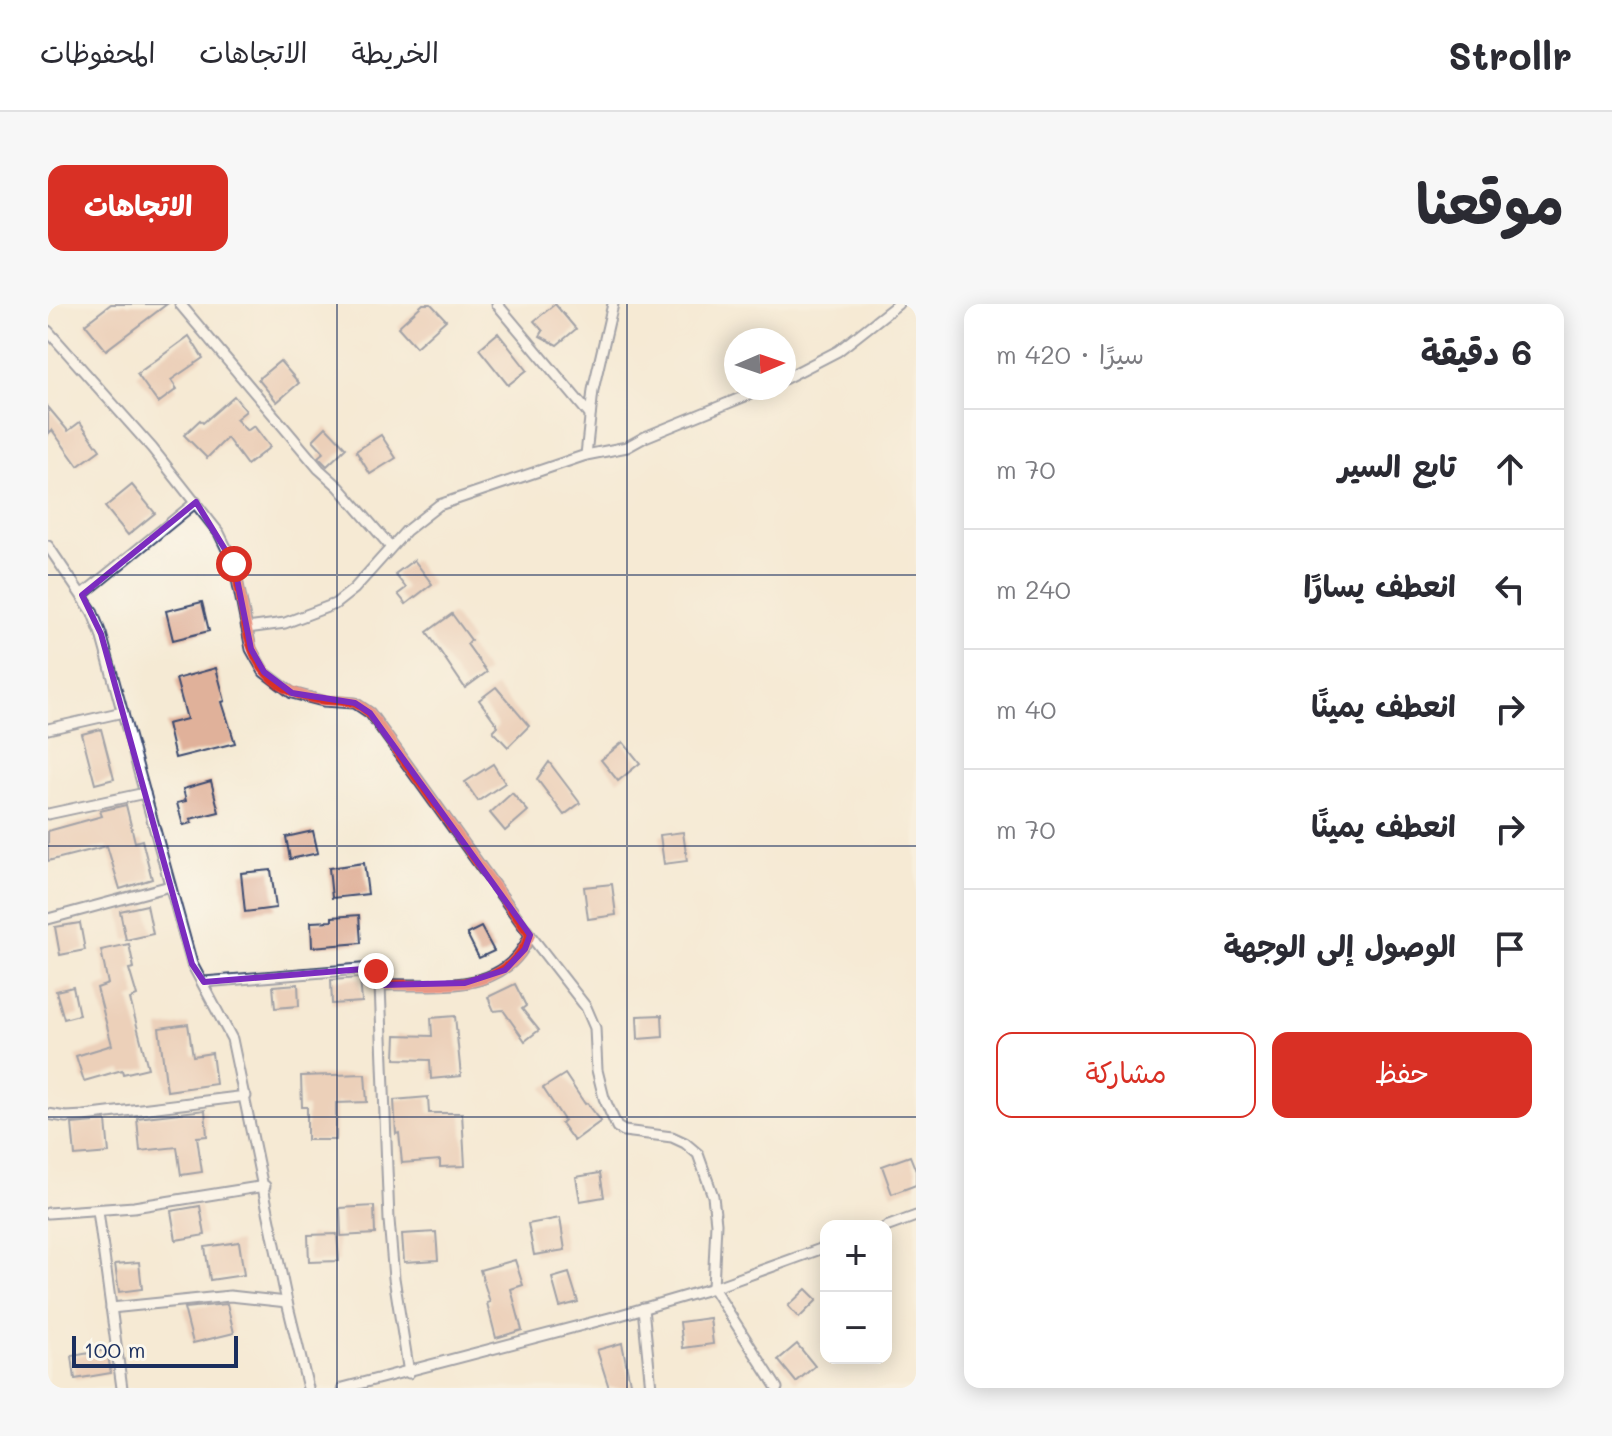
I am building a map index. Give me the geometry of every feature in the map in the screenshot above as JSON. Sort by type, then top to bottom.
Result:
[{"type":"street","points":[[180,304],[319,469],[339,487],[390,546]]},
{"type":"street","points":[[497,304],[590,415]]},
{"type":"street","points":[[586,455],[593,390],[613,304]]},
{"type":"street","points":[[796,373],[838,351],[898,304]]},
{"type":"street","points":[[48,331],[152,448],[219,533],[234,564],[251,649],[264,672],[292,693],[323,701],[355,703],[370,713],[530,935],[586,1007],[595,1028],[597,1070],[604,1098],[617,1127],[624,1131],[672,1137],[698,1154],[713,1196],[716,1223],[713,1288],[777,1388]]},
{"type":"street","points":[[247,628],[285,623],[335,604],[354,589],[390,546],[439,505],[586,455],[627,447],[736,400]]},
{"type":"street","points":[[82,595],[196,502]]},
{"type":"street","points":[[48,546],[82,595],[101,634],[192,964],[232,1039],[308,1388]]},
{"type":"street","points":[[48,729],[123,712]]},
{"type":"street","points":[[48,814],[145,793]]},
{"type":"street","points":[[48,919],[170,886]]},
{"type":"street","points":[[380,985],[486,980],[505,970],[525,949],[530,935]]},
{"type":"street","points":[[204,982],[372,968],[376,971],[380,985],[389,1220],[394,1278],[409,1373]]},
{"type":"street","points":[[48,1114],[84,1116],[246,1096]]},
{"type":"street","points":[[48,1213],[98,1211],[265,1186]]},
{"type":"street","points":[[98,1211],[122,1388]]},
{"type":"street","points":[[892,1225],[916,1216]]},
{"type":"street","points":[[343,1388],[409,1373],[713,1288],[820,1249]]},
{"type":"street","points":[[111,1308],[230,1296],[287,1302]]},
{"type":"street","points":[[643,1308],[651,1388]]},
{"type":"highlighted area","points":[[196,502],[234,564],[251,649],[264,672],[292,693],[355,703],[370,713],[530,935],[525,949],[505,970],[465,983],[380,985],[375,968],[204,982],[192,964],[101,634],[82,595]]},
{"type":"building","points":[[111,304],[167,304],[106,350],[85,324]]},
{"type":"building","points":[[423,304],[431,304],[446,320],[416,347],[398,327]]},
{"type":"building","points":[[555,304],[576,329],[557,345],[540,336],[543,331],[534,321]]},
{"type":"building","points":[[498,333],[527,370],[508,385],[479,349]]},
{"type":"building","points":[[189,336],[203,358],[171,380],[177,389],[158,403],[137,374]]},
{"type":"building","points":[[280,361],[299,383],[277,402],[258,379]]},
{"type":"building","points":[[234,396],[246,411],[236,419],[247,431],[254,426],[270,447],[247,465],[227,438],[207,458],[184,435]]},
{"type":"building","points":[[48,407],[68,431],[80,422],[100,450],[78,466],[52,430],[48,434]]},
{"type":"building","points":[[326,427],[346,448],[327,466],[318,457],[324,452],[313,440]]},
{"type":"building","points":[[381,435],[396,458],[370,474],[356,451]]},
{"type":"building","points":[[132,485],[155,513],[128,535],[105,507]]},
{"type":"building","points":[[414,560],[432,584],[406,604],[398,594],[406,588],[395,574]]},
{"type":"building","points":[[202,602],[209,631],[173,640],[166,611]]},
{"type":"building","points":[[452,614],[471,640],[467,644],[487,672],[465,688],[427,632]]},
{"type":"building","points":[[216,668],[225,701],[222,702],[235,743],[175,758],[167,724],[187,719],[176,679]]},
{"type":"building","points":[[496,687],[529,726],[508,747],[493,731],[498,726],[479,700]]},
{"type":"building","points":[[101,729],[114,779],[95,784],[82,734]]},
{"type":"building","points":[[623,742],[640,763],[618,781],[601,760]]},
{"type":"building","points":[[549,762],[580,803],[564,815],[537,779]]},
{"type":"building","points":[[493,764],[505,783],[478,801],[465,782]]},
{"type":"building","points":[[211,781],[219,812],[190,819],[192,823],[183,825],[177,803],[186,801],[183,789]]},
{"type":"building","points":[[512,793],[528,811],[505,831],[490,813]]},
{"type":"building","points":[[126,805],[135,842],[142,840],[152,879],[120,889],[107,846],[48,861],[48,831],[102,816],[100,811]]},
{"type":"building","points":[[313,831],[318,853],[290,859],[286,837]]},
{"type":"building","points":[[683,832],[687,861],[664,864],[660,835]]},
{"type":"building","points":[[364,863],[368,894],[332,898],[329,868]]},
{"type":"building","points":[[271,870],[276,908],[245,912],[241,873]]},
{"type":"building","points":[[612,884],[616,915],[588,919],[584,887]]},
{"type":"building","points":[[147,905],[153,934],[126,940],[120,911]]},
{"type":"building","points":[[359,915],[361,943],[312,947],[311,922]]},
{"type":"building","points":[[80,923],[85,950],[60,955],[55,927]]},
{"type":"building","points":[[481,927],[494,951],[479,958],[467,934]]},
{"type":"building","points":[[129,944],[134,968],[129,969],[137,996],[130,999],[148,1068],[123,1074],[122,1070],[84,1081],[76,1056],[112,1045],[97,988],[108,984],[101,950]]},
{"type":"building","points":[[360,978],[362,1002],[332,1004],[331,980]]},
{"type":"building","points":[[298,984],[299,1006],[275,1008],[273,986]]},
{"type":"building","points":[[515,984],[526,1006],[522,1009],[539,1030],[525,1041],[503,1010],[494,1011],[488,997]]},
{"type":"building","points":[[73,987],[79,1015],[64,1019],[56,991]]},
{"type":"building","points":[[662,1015],[663,1037],[638,1039],[637,1016]]},
{"type":"building","points":[[455,1016],[461,1076],[431,1079],[430,1060],[395,1059],[396,1035],[432,1036],[431,1018]]},
{"type":"building","points":[[188,1024],[193,1056],[212,1053],[216,1084],[167,1091],[159,1028]]},
{"type":"building","points":[[365,1074],[367,1102],[336,1103],[336,1140],[307,1140],[307,1107],[302,1107],[301,1076]]},
{"type":"building","points":[[565,1074],[601,1121],[574,1141],[543,1088]]},
{"type":"building","points":[[428,1097],[429,1113],[462,1113],[465,1166],[440,1167],[440,1160],[402,1163],[394,1100]]},
{"type":"building","points":[[205,1110],[207,1136],[197,1137],[202,1172],[181,1175],[177,1147],[140,1151],[137,1118]]},
{"type":"building","points":[[106,1121],[109,1153],[75,1156],[72,1124]]},
{"type":"building","points":[[910,1156],[916,1171],[916,1185],[892,1194],[882,1166]]},
{"type":"building","points":[[600,1173],[604,1197],[580,1201],[576,1177]]},
{"type":"building","points":[[200,1206],[205,1235],[176,1240],[171,1211]]},
{"type":"building","points":[[374,1206],[375,1234],[341,1236],[340,1208]]},
{"type":"building","points":[[560,1218],[565,1250],[534,1255],[528,1224]]},
{"type":"building","points":[[436,1232],[438,1260],[404,1262],[402,1234]]},
{"type":"building","points":[[337,1234],[339,1261],[309,1262],[308,1235]]},
{"type":"building","points":[[239,1242],[244,1275],[210,1280],[205,1247]]},
{"type":"building","points":[[515,1260],[523,1285],[511,1289],[522,1330],[496,1338],[487,1303],[490,1302],[480,1270]]},
{"type":"building","points":[[139,1262],[142,1289],[119,1292],[115,1264]]},
{"type":"building","points":[[569,1273],[578,1302],[560,1307],[552,1278]]},
{"type":"building","points":[[806,1289],[817,1300],[799,1318],[788,1306]]},
{"type":"building","points":[[227,1304],[234,1333],[193,1343],[184,1308]]},
{"type":"building","points":[[710,1318],[713,1344],[683,1348],[680,1322]]},
{"type":"building","points":[[622,1343],[631,1388],[609,1388],[597,1350]]},
{"type":"building","points":[[797,1344],[815,1366],[796,1382],[778,1360]]},
{"type":"building","points":[[107,1350],[111,1373],[75,1379],[72,1356]]},
{"type":"route","points":[[234,564],[251,649],[264,672],[292,693],[323,701],[355,703],[370,713],[530,935],[525,949],[505,970],[486,980],[380,985],[376,971]]}]
